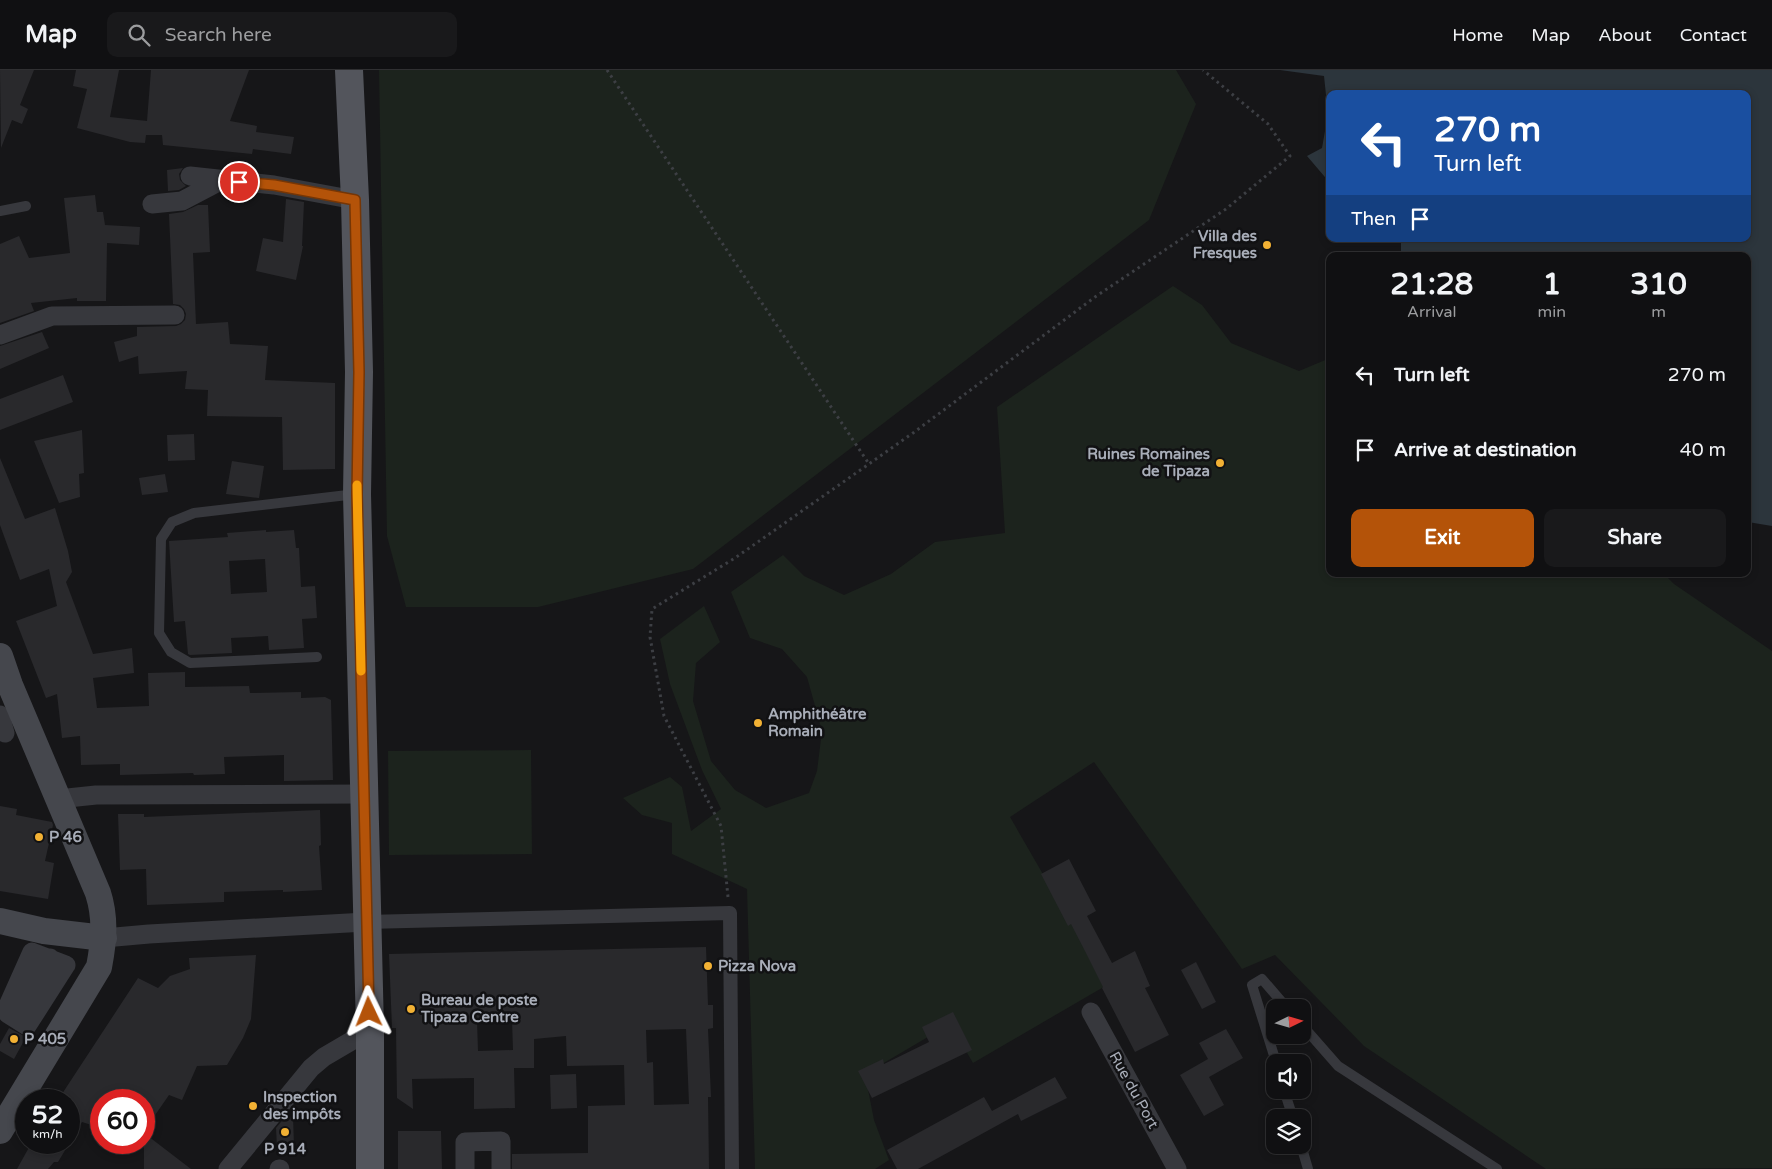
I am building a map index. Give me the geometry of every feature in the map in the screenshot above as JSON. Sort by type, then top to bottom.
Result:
[{"type":"main road","points":[[349,70],[355,200],[359,372],[357,494],[370,1030],[370,1169]]},
{"type":"main road","points":[[0,656],[10,685],[98,893],[102,906],[104,938],[99,967],[4,1116]]},
{"type":"main road","points":[[0,921],[44,931],[104,938]]},
{"type":"street","points":[[190,176],[274,185],[355,200]]},
{"type":"street","points":[[152,204],[182,201],[222,180]]},
{"type":"street","points":[[0,335],[52,316],[175,315]]},
{"type":"street","points":[[58,799],[96,795],[363,794]]},
{"type":"street","points":[[104,938],[366,922],[730,912],[732,1169]]},
{"type":"street","points":[[4,1019],[23,1009],[50,958]]},
{"type":"street","name":"Rue du Port","points":[[1092,1012],[1177,1169]]},
{"type":"street","points":[[237,1166],[311,1068],[324,1057],[370,1030]]},
{"type":"street","points":[[465,1169],[466,1142],[501,1141],[501,1169]]},
{"type":"lane","points":[[0,211],[26,206]]},
{"type":"lane","points":[[317,657],[190,663],[171,652],[159,633],[161,539],[172,522],[194,513],[357,494]]},
{"type":"lane","points":[[1266,1030],[1252,985],[1262,979],[1279,999]]},
{"type":"lane","points":[[1311,1035],[1338,1066],[1497,1169]]},
{"type":"lane","points":[[1304,1154],[1308,1169]]},
{"type":"path","points":[[607,70],[868,464]]},
{"type":"path","points":[[730,912],[721,826],[664,716],[650,637],[652,609],[735,558],[868,464],[1095,297],[1226,209],[1290,156],[1268,124],[1203,70]]},
{"type":"shaded area","points":[[379,70],[1176,70],[1196,104],[1149,220],[693,569],[538,607],[406,607],[387,536]]},
{"type":"shaded area","points":[[1280,70],[1772,70],[1772,526],[1751,522],[1751,252],[1401,252],[1401,242],[1751,242],[1751,90],[1326,90],[1326,95],[1324,76]]},
{"type":"shaded area","points":[[1326,125],[1326,178],[1307,156],[1322,148]]},
{"type":"shaded area","points":[[1173,286],[1202,305],[1231,343],[1299,371],[1326,360],[1326,577],[1667,577],[1674,584],[1772,651],[1772,1168],[1546,1169],[1364,1046],[1275,955],[1242,969],[1094,762],[1010,817],[1107,985],[973,1063],[950,1024],[865,1074],[874,1120],[889,1160],[875,1169],[755,1169],[747,889],[672,854],[672,823],[642,815],[623,798],[670,777],[682,787],[691,831],[721,809],[702,770],[670,684],[660,639],[704,606],[720,642],[696,663],[693,701],[711,761],[735,790],[766,808],[809,793],[817,771],[822,731],[807,677],[782,649],[750,638],[731,592],[783,555],[804,576],[844,595],[891,574],[935,542],[1005,533],[997,407]]},
{"type":"shaded area","points":[[531,750],[532,854],[389,855],[388,751]]},
{"type":"building","points":[[0,70],[34,70],[20,105],[28,109],[22,124],[12,120],[1,148]]},
{"type":"building","points":[[76,70],[119,70],[110,117],[147,121],[151,70],[249,70],[230,121],[257,126],[256,132],[294,137],[291,154],[253,149],[252,154],[163,145],[162,135],[146,135],[145,143],[130,142],[77,128],[87,89],[73,86]]},
{"type":"building","points":[[183,168],[179,174],[180,180],[186,186],[179,190],[168,191],[167,170]]},
{"type":"building","points":[[95,195],[97,212],[103,212],[105,225],[140,227],[139,245],[107,243],[106,301],[77,301],[77,298],[31,303],[34,311],[0,323],[0,244],[19,236],[29,258],[70,253],[64,198]]},
{"type":"building","points":[[286,199],[304,202],[303,246],[296,280],[256,271],[263,238],[283,242]]},
{"type":"building","points":[[198,205],[208,205],[210,252],[193,253],[196,324],[228,322],[230,344],[268,346],[265,380],[335,383],[335,469],[283,470],[282,417],[207,416],[208,390],[185,389],[187,371],[139,374],[138,356],[119,362],[114,342],[137,336],[137,327],[176,326],[185,320],[186,314],[184,309],[180,305],[173,304],[169,214],[183,212]]},
{"type":"building","points":[[42,332],[49,348],[0,369],[0,346]]},
{"type":"building","points":[[63,375],[73,402],[0,430],[0,399]]},
{"type":"building","points":[[82,430],[84,473],[79,474],[80,497],[59,503],[34,441]]},
{"type":"building","points":[[194,434],[195,460],[168,461],[167,435]]},
{"type":"building","points":[[0,458],[25,519],[55,508],[68,551],[72,572],[66,582],[93,654],[132,648],[134,673],[93,678],[97,708],[149,706],[148,673],[185,672],[185,687],[249,686],[250,693],[301,692],[301,698],[325,697],[331,700],[333,780],[284,781],[284,755],[224,757],[225,774],[120,775],[120,764],[81,765],[80,736],[62,738],[57,694],[46,698],[16,621],[57,606],[49,569],[20,580],[0,525]]},
{"type":"building","points":[[232,461],[264,466],[259,498],[226,494]]},
{"type":"building","points":[[165,474],[168,492],[142,495],[139,478]]},
{"type":"building","points":[[294,530],[296,548],[299,548],[301,587],[315,586],[317,618],[302,619],[304,648],[269,650],[268,636],[231,638],[232,653],[188,654],[185,621],[174,622],[169,541],[228,537],[227,533]],"holes":[[[265,559],[267,592],[231,594],[229,561]]]},
{"type":"building","points":[[0,806],[17,809],[16,815],[52,822],[53,825],[45,861],[54,863],[48,899],[0,891]]},
{"type":"building","points":[[320,810],[321,845],[319,846],[322,890],[224,892],[224,902],[147,905],[146,869],[120,870],[118,814],[144,814],[144,817]]},
{"type":"building","points":[[1069,859],[1096,911],[1087,916],[1112,963],[1135,951],[1150,986],[1145,988],[1169,1035],[1135,1052],[1071,924],[1068,926],[1041,874]]},
{"type":"building","points":[[706,947],[708,1005],[713,1005],[713,1028],[708,1029],[711,1097],[708,1097],[709,1169],[512,1169],[512,1154],[588,1153],[588,1106],[625,1105],[624,1065],[567,1066],[566,1036],[534,1039],[534,1068],[514,1068],[515,1108],[474,1109],[474,1078],[412,1079],[413,1109],[397,1098],[396,1028],[392,1028],[389,954]],"holes":[[[512,1020],[513,1050],[478,1051],[477,1021]],[[686,1029],[689,1104],[654,1105],[653,1062],[647,1063],[646,1030]]]},
{"type":"building","points":[[256,955],[251,1019],[243,1038],[227,1065],[197,1066],[182,1100],[169,1095],[155,1115],[155,1089],[90,1089],[90,1125],[82,1122],[80,1125],[80,1089],[65,1089],[138,978],[158,988],[170,976],[190,969],[189,958]]},
{"type":"building","points":[[1196,962],[1216,1002],[1202,1009],[1181,970]]},
{"type":"building","points":[[953,1012],[972,1050],[872,1098],[858,1071],[883,1059],[884,1064],[929,1042],[922,1027]]},
{"type":"building","name":"P 405","points":[[9,1028],[26,1037],[14,1059],[0,1051],[0,1044]]},
{"type":"building","points":[[1226,1029],[1243,1058],[1209,1077],[1224,1105],[1204,1116],[1180,1075],[1208,1059],[1199,1043]]},
{"type":"building","points":[[576,1074],[577,1108],[551,1109],[550,1075]]},
{"type":"building","points":[[1055,1077],[1067,1098],[1021,1121],[1018,1114],[918,1169],[897,1169],[887,1150],[984,1097],[992,1111]]},
{"type":"building","name":"P 914","points":[[293,1116],[294,1146],[277,1147],[276,1128],[285,1117]]},
{"type":"building","points":[[398,1131],[441,1131],[442,1169],[398,1169]]},
{"type":"building","points":[[155,1141],[191,1169],[144,1169],[144,1154],[155,1154]]},
{"type":"building","points":[[25,1154],[63,1154],[58,1162],[54,1162],[48,1169],[17,1169]]},
{"type":"slow traffic","points":[[357,485],[361,671]]},
{"type":"place","name":"Villa des Fresques","points":[[1267,245]]},
{"type":"place","name":"Ruines Romaines de Tipaza","points":[[1220,463]]},
{"type":"place","name":"Amphithéâtre Romain","points":[[758,723]]},
{"type":"place","name":"P 46","points":[[39,837]]},
{"type":"place","name":"Pizza Nova","points":[[708,966]]},
{"type":"place","name":"Bureau de poste Tipaza Centre","points":[[411,1009]]},
{"type":"place","name":"P 405","points":[[14,1039]]},
{"type":"place","name":"Inspection des impôts","points":[[253,1106]]},
{"type":"place","name":"P 914","points":[[285,1132]]},
{"type":"route","points":[[239,182],[274,185],[355,200],[359,372],[357,494],[369,1012]]}]
